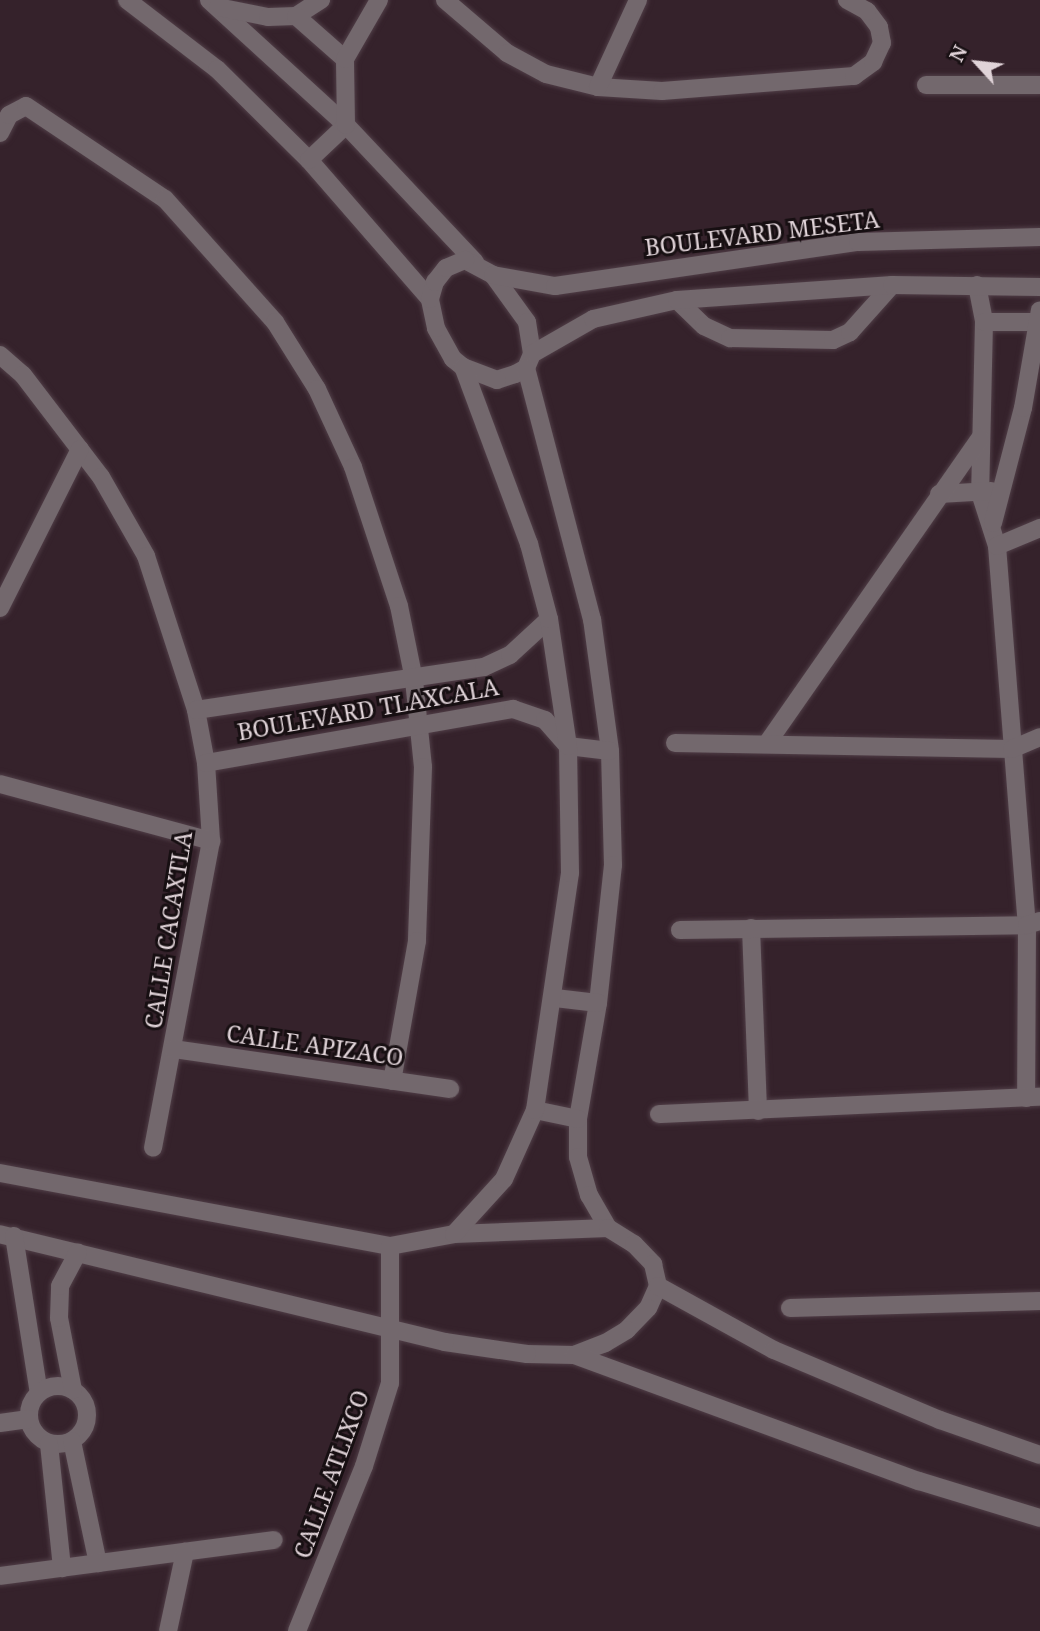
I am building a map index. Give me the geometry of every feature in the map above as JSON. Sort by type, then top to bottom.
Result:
[{"type":"street","points":[[127,0],[217,69],[309,160],[430,299],[443,344],[463,367],[529,544],[549,619],[568,746],[570,873],[555,998],[535,1110],[504,1179],[454,1234]]},
{"type":"street","points":[[213,3],[268,17],[296,16],[321,0]]},
{"type":"street","points":[[309,160],[346,125],[345,59],[379,0]]},
{"type":"street","points":[[445,0],[507,54],[546,74],[598,87],[662,91],[854,76],[873,62],[882,43],[879,27],[867,11],[847,0]]},
{"type":"street","points":[[598,87],[638,0]]},
{"type":"street","points":[[213,3],[346,125],[475,262],[493,275],[527,322],[529,361],[592,619],[610,751],[612,864],[598,1003],[578,1119],[578,1157],[589,1195],[608,1228],[634,1244],[653,1265],[658,1286],[648,1308],[627,1330],[574,1355]]},
{"type":"street","points":[[296,16],[345,59]]},
{"type":"street","points":[[926,85],[1040,85]]},
{"type":"street","points":[[0,133],[9,115],[26,106],[165,199],[275,322],[317,388],[353,467],[399,606],[414,680],[423,766],[417,941],[392,1081]]},
{"type":"street","name":"BOULEVARD MESETA","points":[[493,275],[555,286],[858,242],[1040,237]]},
{"type":"street","points":[[430,299],[435,282],[446,268],[465,260],[475,262]]},
{"type":"street","points":[[463,367],[497,380],[593,319],[677,300],[892,285],[1040,287]]},
{"type":"street","points":[[677,300],[704,326],[730,338],[833,340],[850,332],[892,285]]},
{"type":"street","points":[[659,1114],[1033,1098],[1033,923],[1012,749],[997,546],[993,523],[980,493],[984,322],[977,285]]},
{"type":"street","points":[[984,322],[1038,316],[1023,408],[993,523]]},
{"type":"street","name":"CALLE CACAXTLA","points":[[0,355],[23,375],[80,449],[146,556],[196,709],[206,763],[211,841],[153,1148]]},
{"type":"street","points":[[768,742],[980,438]]},
{"type":"street","points":[[0,608],[80,449]]},
{"type":"street","points":[[939,494],[1003,490]]},
{"type":"street","points":[[997,546],[1040,528]]},
{"type":"street","name":"BOULEVARD TLAXCALA","points":[[196,709],[414,680],[484,667],[510,654],[549,619]]},
{"type":"street","name":"BOULEVARD TLAXCALA","points":[[206,763],[513,709],[545,720],[568,746]]},
{"type":"street","points":[[675,743],[768,742],[1012,749],[1040,737]]},
{"type":"street","points":[[568,746],[610,751]]},
{"type":"street","points":[[1,790],[211,841]]},
{"type":"street","points":[[680,930],[1033,923]]},
{"type":"street","points":[[751,928],[758,1111]]},
{"type":"street","points":[[555,998],[598,1003]]},
{"type":"street","name":"CALLE APIZACO","points":[[173,1049],[450,1089]]},
{"type":"street","points":[[535,1110],[578,1119]]},
{"type":"street","points":[[0,1173],[390,1247],[454,1234],[608,1228]]},
{"type":"street","points":[[78,1252],[60,1286],[59,1318],[73,1390],[88,1411],[85,1429],[72,1441],[49,1444],[35,1434],[29,1419],[39,1393],[7,1235],[387,1325],[445,1342],[527,1354],[574,1355],[919,1480],[1040,1518]]},
{"type":"street","name":"CALLE ATLIXCO","points":[[297,1631],[364,1466],[390,1383],[387,1325],[390,1247]]},
{"type":"street","points":[[658,1286],[774,1350],[940,1420],[1040,1455]]},
{"type":"street","points":[[790,1308],[1040,1301]]},
{"type":"street","points":[[39,1393],[56,1386],[73,1390]]},
{"type":"street","points":[[0,1423],[29,1419]]},
{"type":"street","points":[[72,1441],[97,1563]]},
{"type":"street","points":[[49,1444],[62,1568]]},
{"type":"street","points":[[0,1576],[274,1540]]},
{"type":"street","points":[[168,1631],[185,1552]]}]
